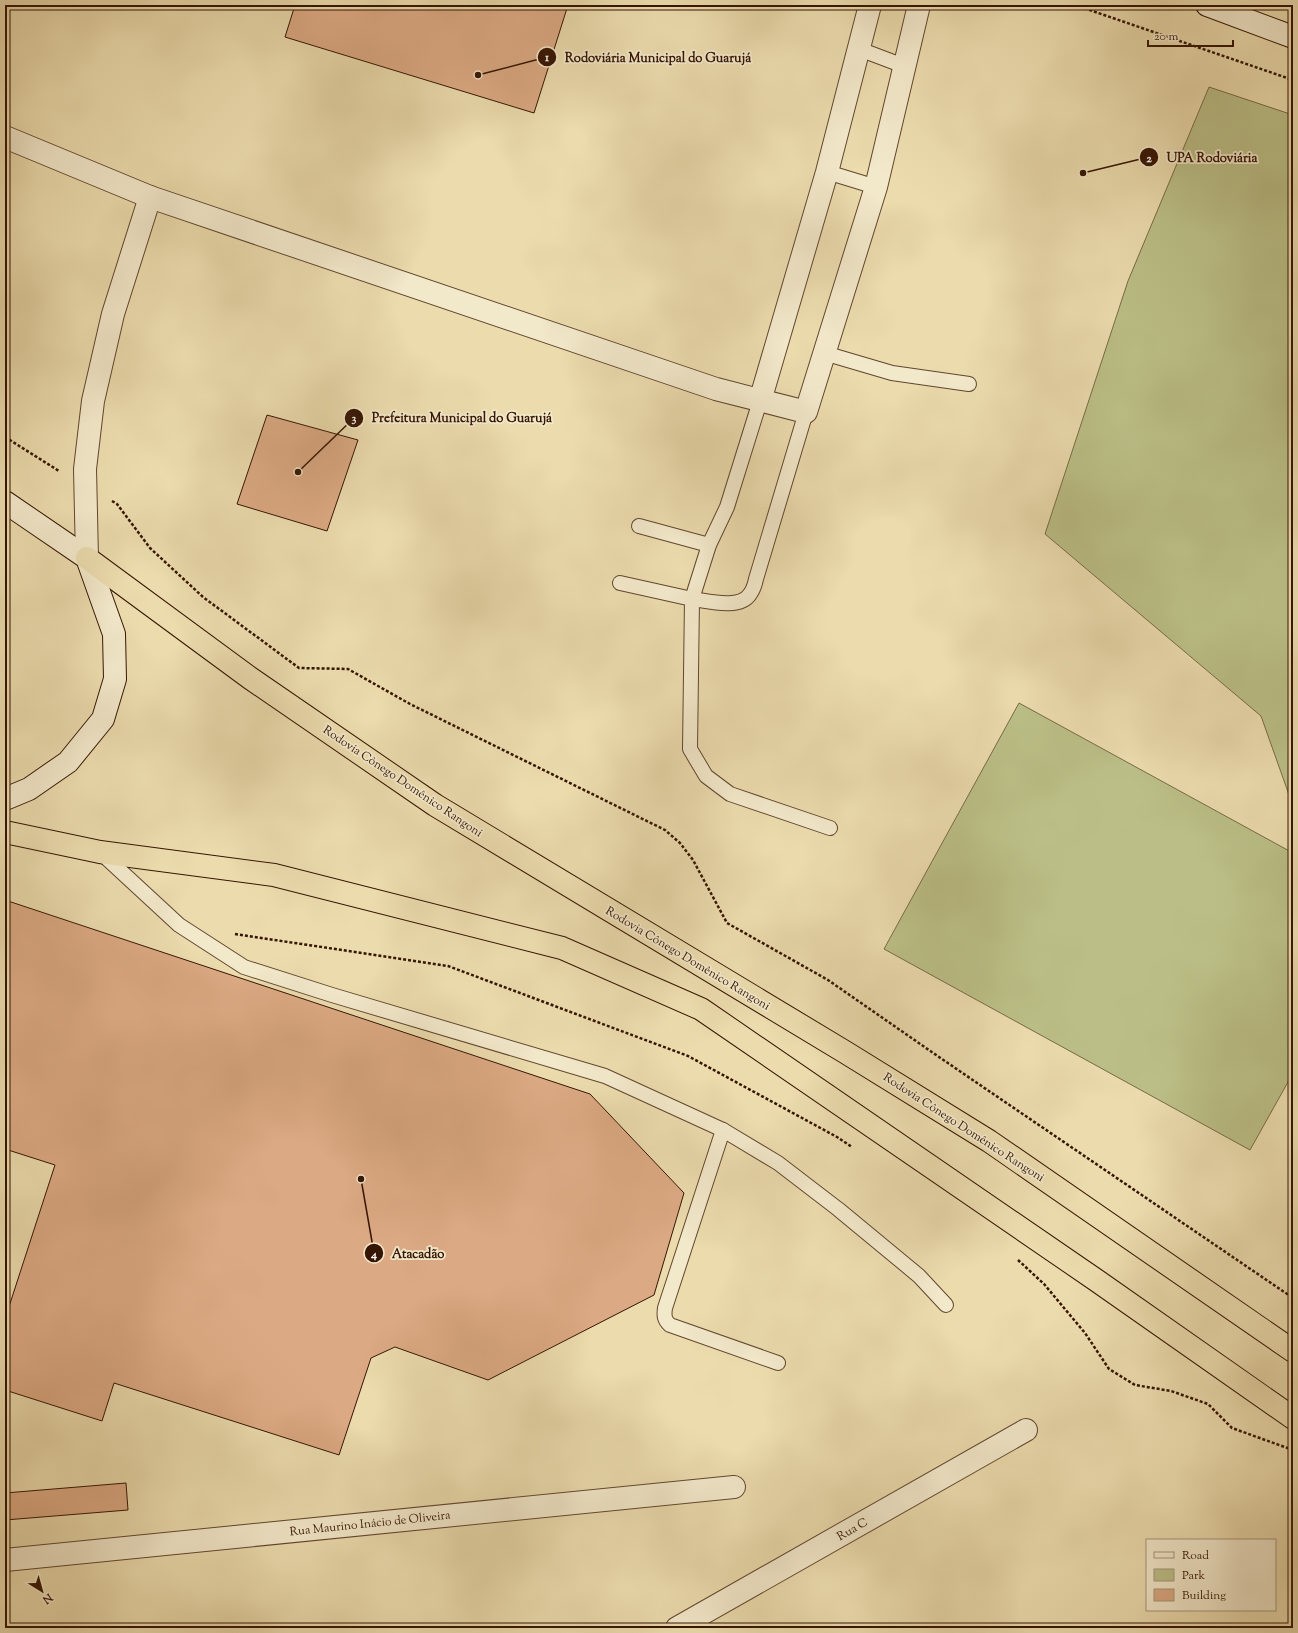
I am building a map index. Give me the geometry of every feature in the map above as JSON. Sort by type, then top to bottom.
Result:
[{"type":"highway","name":"Rodovia Cônego Domênico Rangoni","points":[[87,558],[250,678],[435,805],[845,1052],[988,1141],[1293,1352]]},
{"type":"highway","points":[[5,832],[100,852],[274,875],[562,948],[701,1009],[1096,1280],[1293,1418]]},
{"type":"street","points":[[760,401],[827,172],[870,5]]},
{"type":"street","points":[[5,137],[150,197],[716,389],[806,412],[876,186],[919,5]]},
{"type":"street","points":[[1207,5],[1293,37]]},
{"type":"street","points":[[5,799],[28,789],[68,762],[103,719],[115,679],[114,634],[87,558],[85,469],[93,401],[113,314],[150,197]]},
{"type":"street","points":[[5,502],[87,558]]},
{"type":"street","name":"Rua C","points":[[678,1628],[1026,1430]]},
{"type":"street","name":"Rua Maurino Inácio de Oliveira","points":[[5,1560],[734,1486]]},
{"type":"lane","points":[[859,49],[904,66]]},
{"type":"lane","points":[[827,172],[876,186]]},
{"type":"lane","points":[[824,353],[892,373],[969,384]]},
{"type":"lane","points":[[760,401],[727,507],[710,545],[692,599],[690,749],[706,776],[730,794],[830,828]]},
{"type":"lane","points":[[620,583],[692,599],[732,604],[743,601],[750,595],[806,412]]},
{"type":"lane","points":[[639,526],[710,545]]},
{"type":"lane","points":[[100,852],[179,925],[244,967],[332,995],[605,1076],[724,1130],[778,1163],[838,1209],[919,1276],[946,1305]]},
{"type":"lane","points":[[724,1130],[665,1308],[664,1316],[670,1325],[778,1363]]},
{"type":"path","points":[[1074,5],[1293,80]]},
{"type":"path","points":[[5,437],[42,461],[117,504],[150,548],[203,597],[299,668],[348,669],[410,704],[665,830],[680,843],[693,860],[727,923],[828,980],[1293,1298]]},
{"type":"green space","points":[[1209,87],[1293,115],[1293,806],[1261,716],[1045,534],[1128,281]]},
{"type":"green space","points":[[1019,703],[1293,853],[1293,1073],[1250,1150],[884,949]]},
{"type":"building","points":[[295,5],[568,5],[534,113],[285,37]]},
{"type":"building","points":[[267,415],[358,440],[327,531],[237,504]]},
{"type":"building","points":[[5,900],[590,1094],[684,1193],[654,1295],[488,1380],[395,1347],[371,1358],[339,1455],[114,1383],[102,1421],[5,1390],[5,1319],[55,1165],[5,1149]]},
{"type":"building","points":[[126,1483],[128,1510],[5,1520],[5,1493]]},
{"type":"place","name":"Rodoviária Municipal do Guarujá","points":[[478,75]]},
{"type":"place","name":"UPA Rodoviária","points":[[1083,173]]},
{"type":"place","name":"Prefeitura Municipal do Guarujá","points":[[298,472]]},
{"type":"place","name":"Atacadão","points":[[361,1179]]}]
